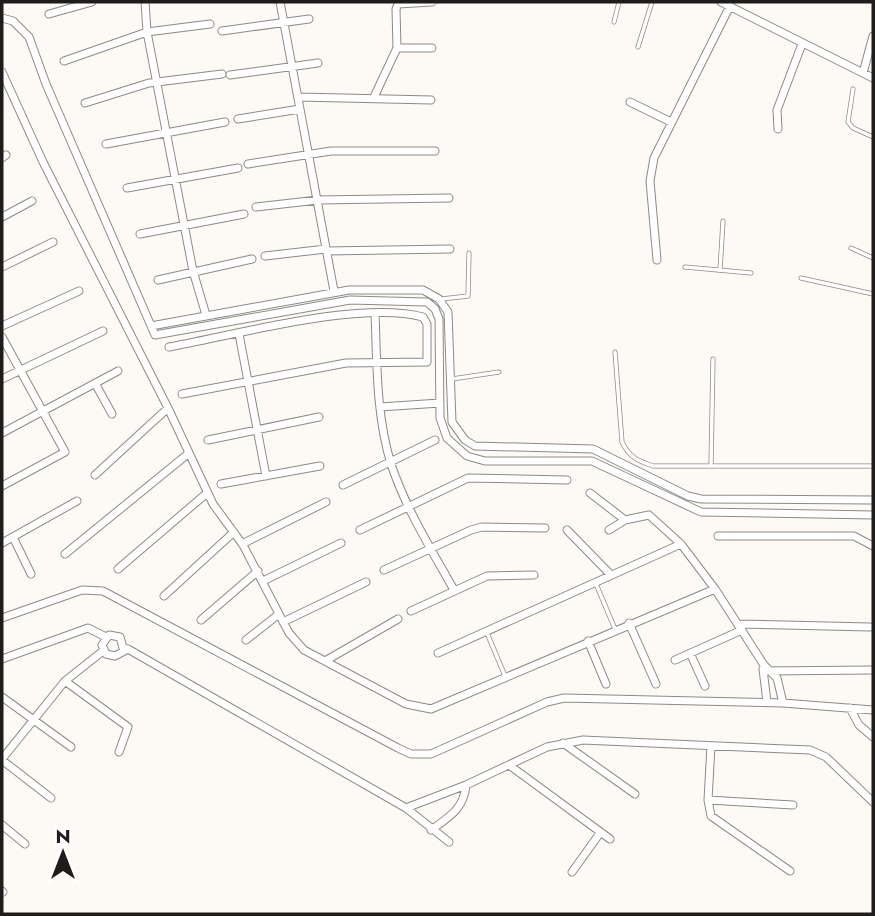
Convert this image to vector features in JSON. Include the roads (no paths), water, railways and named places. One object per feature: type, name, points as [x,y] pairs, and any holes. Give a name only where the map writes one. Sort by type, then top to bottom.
[{"type":"street","points":[[49,14],[92,2]]},
{"type":"street","points":[[145,2],[147,32],[193,271],[206,315]]},
{"type":"street","points":[[280,2],[334,291]]},
{"type":"street","points":[[374,97],[397,48],[398,4],[432,2]]},
{"type":"street","points":[[721,2],[873,78]]},
{"type":"street","points":[[657,260],[650,181],[654,158],[730,6]]},
{"type":"street","points":[[2,18],[13,21],[29,37],[51,96],[155,335],[350,300],[427,302],[435,309],[439,319],[440,404],[447,438],[458,450],[475,459],[592,461],[701,512],[873,515]]},
{"type":"street","points":[[222,31],[309,19]]},
{"type":"street","points":[[64,61],[147,32],[210,24]]},
{"type":"street","points":[[863,73],[873,36]]},
{"type":"street","points":[[778,129],[779,103],[802,44]]},
{"type":"street","points":[[397,48],[432,48]]},
{"type":"street","points":[[85,103],[149,83],[318,63]]},
{"type":"street","points":[[2,72],[43,162],[168,408],[207,493],[242,544],[298,646],[406,704],[422,709],[440,706],[588,640],[715,589]]},
{"type":"street","points":[[299,96],[431,100]]},
{"type":"street","points":[[630,102],[671,122]]},
{"type":"street","points":[[238,120],[300,109]]},
{"type":"street","points":[[106,144],[225,122]]},
{"type":"street","points":[[248,164],[331,151],[435,151]]},
{"type":"street","points":[[127,188],[238,168]]},
{"type":"street","points":[[256,207],[318,200],[449,198]]},
{"type":"street","points":[[2,217],[32,201]]},
{"type":"street","points":[[140,234],[185,223],[244,214]]},
{"type":"street","points":[[2,267],[53,242]]},
{"type":"street","points":[[265,257],[326,250],[450,249]]},
{"type":"street","points":[[158,280],[252,259]]},
{"type":"street","points":[[2,326],[79,290]]},
{"type":"street","points":[[152,326],[334,291],[423,290],[439,299],[450,321],[452,422],[457,432],[475,446],[593,449],[688,496],[701,499],[873,500]]},
{"type":"street","points":[[375,313],[380,407],[391,462],[408,508],[454,590]]},
{"type":"street","points":[[169,347],[330,317],[375,313],[414,315],[422,317],[428,324],[427,362],[346,363],[182,394]]},
{"type":"street","points":[[2,379],[103,331]]},
{"type":"street","points":[[239,334],[266,476]]},
{"type":"street","points":[[2,337],[65,452],[2,486]]},
{"type":"street","points":[[2,433],[118,371]]},
{"type":"street","points":[[95,383],[112,414]]},
{"type":"street","points":[[380,407],[440,404]]},
{"type":"street","points":[[95,475],[168,408]]},
{"type":"street","points":[[208,440],[319,418]]},
{"type":"street","points":[[343,485],[435,440]]},
{"type":"street","points":[[65,554],[189,453]]},
{"type":"street","points":[[221,485],[320,466]]},
{"type":"street","points":[[360,530],[468,478],[567,480]]},
{"type":"street","points":[[118,569],[207,493]]},
{"type":"street","points":[[590,493],[625,520]]},
{"type":"street","points":[[2,543],[78,501]]},
{"type":"street","points":[[242,544],[326,502]]},
{"type":"street","points":[[609,530],[625,520],[649,515],[681,544],[715,589],[763,668],[767,702]]},
{"type":"street","points":[[384,570],[482,527],[545,528]]},
{"type":"street","points":[[567,530],[611,575]]},
{"type":"street","points":[[164,596],[233,532]]},
{"type":"street","points":[[718,536],[854,536],[873,547]]},
{"type":"street","points":[[13,537],[31,574]]},
{"type":"street","points":[[263,582],[341,543]]},
{"type":"street","points":[[438,653],[681,544]]},
{"type":"street","points":[[201,620],[258,571]]},
{"type":"street","points":[[411,611],[454,590],[497,574],[534,575]]},
{"type":"street","points":[[283,622],[366,582]]},
{"type":"street","points":[[2,618],[82,590],[103,591],[398,748],[421,755],[431,754],[556,699],[767,702],[873,710]]},
{"type":"street","points":[[246,640],[279,614]]},
{"type":"street","points":[[325,661],[398,619]]},
{"type":"street","points":[[629,623],[656,684]]},
{"type":"street","points":[[675,660],[740,627],[870,627]]},
{"type":"street","points":[[2,659],[84,629],[92,629],[106,636],[117,635],[122,640],[123,648],[407,808],[449,842]]},
{"type":"street","points":[[103,651],[102,642],[106,636]]},
{"type":"street","points":[[588,640],[606,684]]},
{"type":"street","points":[[103,651],[115,656],[128,649]]},
{"type":"street","points":[[51,798],[2,759],[65,681],[103,651]]},
{"type":"street","points":[[690,653],[705,686]]},
{"type":"street","points":[[763,668],[873,670]]},
{"type":"street","points":[[772,670],[783,703]]},
{"type":"street","points":[[65,681],[128,727],[119,752]]},
{"type":"street","points":[[2,697],[71,747]]},
{"type":"street","points":[[850,708],[859,725],[873,737]]},
{"type":"street","points":[[407,808],[563,742],[583,740],[819,751],[873,802]]},
{"type":"street","points":[[563,742],[635,794]]},
{"type":"street","points":[[711,746],[708,800],[711,816],[790,871]]},
{"type":"street","points":[[509,765],[610,839]]},
{"type":"street","points":[[431,830],[458,809],[463,802],[466,785]]},
{"type":"street","points":[[708,800],[793,805]]},
{"type":"street","points":[[2,825],[25,844]]},
{"type":"street","points":[[572,873],[600,833]]},
{"type":"lane","points":[[614,23],[619,2]]},
{"type":"lane","points":[[638,47],[652,2]]},
{"type":"lane","points":[[853,89],[848,122],[853,128],[873,137]]},
{"type":"lane","points":[[720,270],[723,221]]},
{"type":"lane","points":[[851,248],[873,258]]},
{"type":"lane","points":[[439,299],[468,296],[469,253]]},
{"type":"lane","points":[[685,267],[751,273]]},
{"type":"lane","points":[[801,278],[873,294]]},
{"type":"lane","points":[[615,352],[622,442],[628,454],[653,466],[873,466]]},
{"type":"lane","points":[[711,466],[713,359]]},
{"type":"lane","points":[[451,379],[499,372]]},
{"type":"lane","points":[[595,582],[615,629]]},
{"type":"lane","points":[[486,631],[505,676]]}]
